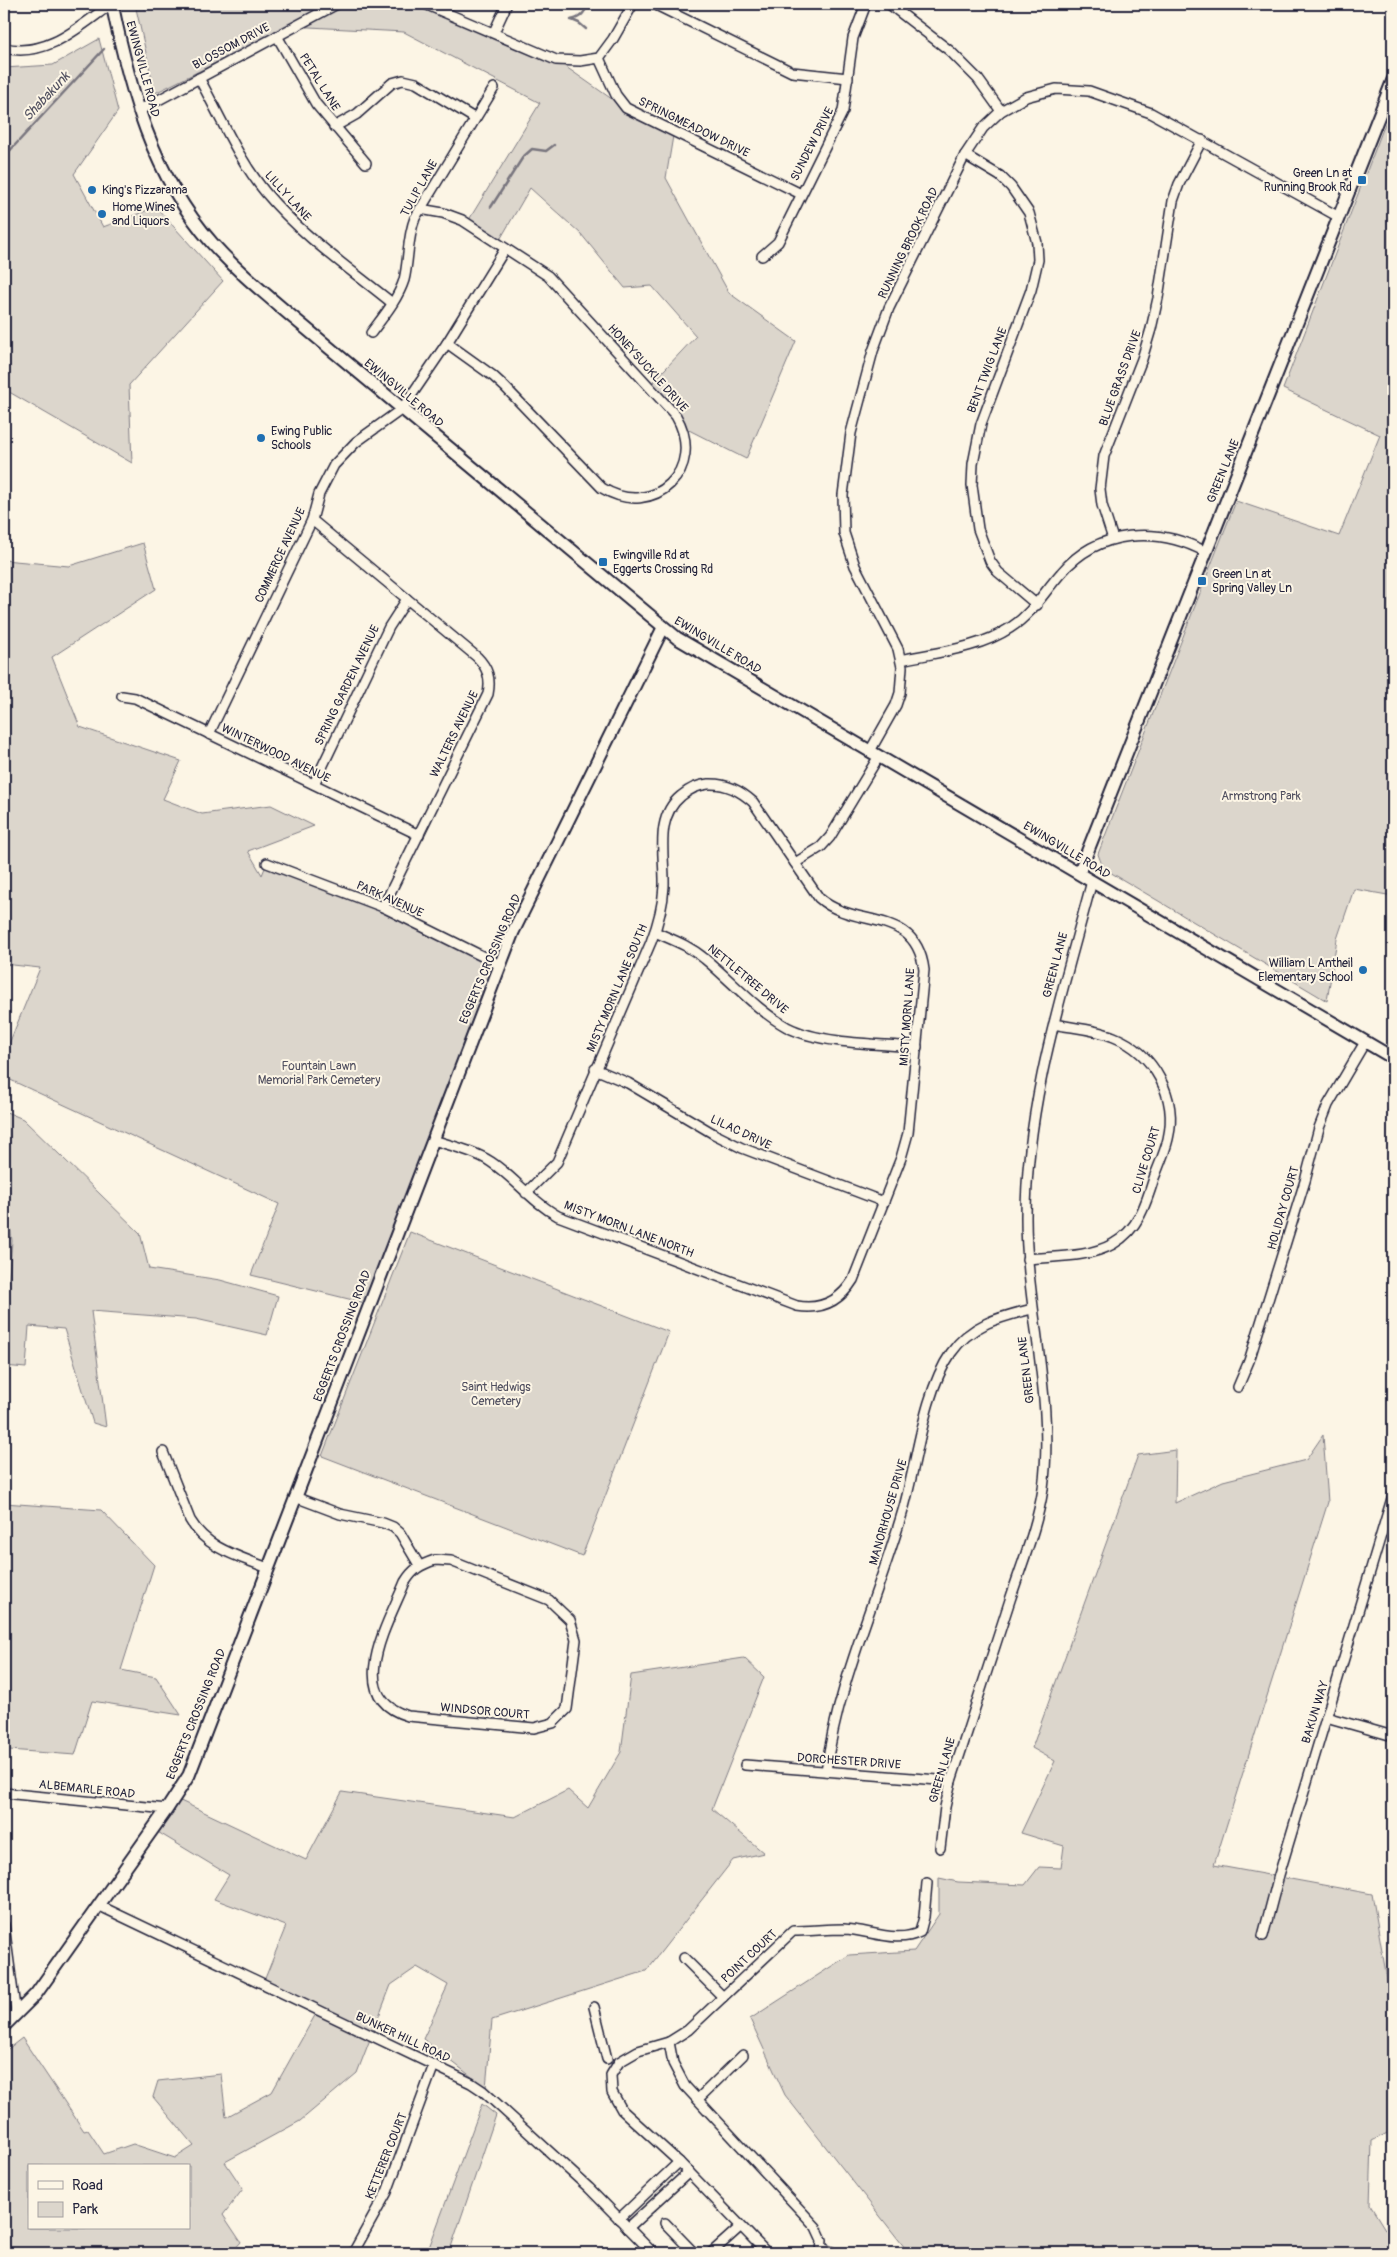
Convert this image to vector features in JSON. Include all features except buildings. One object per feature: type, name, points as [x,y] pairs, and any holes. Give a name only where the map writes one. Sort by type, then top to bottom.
[{"type":"street","points":[[4,48],[23,50],[50,45],[62,39],[111,4]]},
{"type":"street","name":"EWINGVILLE ROAD","points":[[111,4],[138,111],[161,166],[177,195],[211,241],[246,277],[663,628],[1393,1058]]},
{"type":"street","name":"BLOSSOM DRIVE","points":[[138,111],[337,4]]},
{"type":"street","points":[[426,4],[556,60],[580,62],[599,58],[613,39],[633,4]]},
{"type":"street","points":[[494,32],[507,4]]},
{"type":"street","points":[[654,4],[792,72],[848,78]]},
{"type":"street","name":"SUNDEW DRIVE","points":[[762,256],[778,242],[844,112],[853,38],[866,4]]},
{"type":"street","points":[[889,4],[950,51],[978,79],[1001,111]]},
{"type":"street","name":"PETAL LANE","points":[[277,36],[316,104],[334,127],[357,114],[392,83],[403,80],[416,83],[474,118]]},
{"type":"street","name":"SPRINGMEADOW DRIVE","points":[[599,58],[616,96],[626,108],[801,194]]},
{"type":"street","name":"LILLY LANE","points":[[199,78],[240,154],[266,192],[306,234],[392,303]]},
{"type":"street","name":"GREEN LANE","points":[[1079,873],[1393,80]]},
{"type":"street","name":"TULIP LANE","points":[[371,333],[392,303],[404,280],[411,228],[420,209],[494,88]]},
{"type":"street","name":"RUNNING BROOK ROAD","points":[[795,863],[821,847],[830,837],[875,753],[900,693],[902,680],[901,660],[898,649],[849,550],[842,513],[846,464],[860,392],[884,321],[965,155],[983,128],[1001,111],[1020,100],[1041,92],[1072,89],[1089,91],[1151,113],[1339,217]]},
{"type":"street","points":[[334,127],[366,163]]},
{"type":"street","name":"BLUE GRASS DRIVE","points":[[1113,539],[1102,505],[1100,489],[1104,456],[1142,359],[1151,329],[1158,298],[1173,200],[1179,184],[1202,140]]},
{"type":"street","name":"BENT TWIG LANE","points":[[965,155],[1000,176],[1012,187],[1029,214],[1038,243],[1038,260],[1033,283],[981,424],[973,464],[972,485],[978,529],[990,561],[998,572],[1037,605]]},
{"type":"street","name":"HONEYSUCKLE DRIVE","points":[[420,209],[443,213],[462,220],[548,276],[676,416],[683,429],[686,445],[682,467],[677,476],[661,491],[651,496],[630,498],[611,493],[602,488],[493,376],[447,343]]},
{"type":"street","points":[[402,409],[447,343],[505,249]]},
{"type":"street","name":"COMMERCE AVENUE","points":[[209,734],[312,520],[319,494],[334,466],[356,442],[402,409]]},
{"type":"street","name":"WALTERS AVENUE","points":[[312,520],[482,662],[486,669],[489,686],[488,694],[383,907]]},
{"type":"street","points":[[901,660],[980,643],[1010,628],[1037,605],[1061,572],[1072,561],[1099,544],[1113,539],[1131,535],[1164,536],[1179,540],[1206,552]]},
{"type":"street","name":"SPRING GARDEN AVENUE","points":[[314,784],[389,627],[407,599]]},
{"type":"street","name":"EGGERTS CROSSING ROAD","points":[[4,2026],[36,1994],[100,1906],[183,1785],[195,1760],[500,965],[530,896],[663,628]]},
{"type":"street","name":"WINTERWOOD AVENUE","points":[[122,696],[135,698],[419,834]]},
{"type":"street","name":"MISTY MORN LANE SOUTH","points":[[526,1193],[557,1162],[655,932],[664,887],[663,830],[670,808],[677,799],[694,788],[705,784],[726,785]]},
{"type":"street","name":"MISTY MORN LANE","points":[[726,785],[736,789],[752,802],[819,898],[826,904],[836,910],[896,926],[914,940],[920,950],[924,970],[909,1127],[901,1158],[853,1280],[840,1297],[831,1303]]},
{"type":"street","name":"PARK AVENUE","points":[[267,863],[383,907],[500,965]]},
{"type":"street","name":"GREEN LANE","points":[[940,1848],[945,1807],[951,1781],[1030,1546],[1042,1491],[1045,1466],[1046,1413],[1027,1259],[1026,1216],[1030,1146],[1036,1104],[1054,1024],[1092,881]]},
{"type":"street","name":"NETTLETREE DRIVE","points":[[655,932],[690,948],[704,958],[772,1017],[787,1027],[819,1038],[917,1047]]},
{"type":"street","name":"CLIVE COURT","points":[[1027,1259],[1090,1252],[1102,1249],[1124,1236],[1133,1227],[1144,1207],[1168,1139],[1170,1123],[1167,1096],[1162,1083],[1151,1064],[1136,1049],[1107,1034],[1054,1024]]},
{"type":"street","name":"HOLIDAY COURT","points":[[1238,1387],[1249,1361],[1261,1323],[1305,1181],[1319,1128],[1328,1105],[1365,1042]]},
{"type":"street","name":"LILAC DRIVE","points":[[596,1069],[628,1083],[735,1145],[884,1202]]},
{"type":"street","name":"MISTY MORN LANE NORTH","points":[[433,1140],[484,1157],[546,1210],[558,1216],[797,1306],[820,1306],[831,1303]]},
{"type":"street","name":"MANORHOUSE DRIVE","points":[[826,1771],[836,1714],[894,1542],[928,1410],[946,1362],[960,1341],[986,1322],[1032,1309]]},
{"type":"street","points":[[163,1452],[190,1520],[196,1530],[215,1546],[268,1568]]},
{"type":"street","name":"BAKUN WAY","points":[[1263,1936],[1326,1717],[1389,1521],[1393,1495]]},
{"type":"street","points":[[295,1497],[340,1514],[383,1523],[393,1527],[400,1533],[419,1565]]},
{"type":"street","name":"WINDSOR COURT","points":[[435,1560],[451,1561],[549,1600],[564,1613],[570,1620],[576,1640],[567,1709],[559,1720],[534,1728],[408,1716],[397,1713],[383,1702],[373,1679],[376,1655],[405,1582],[419,1565],[435,1560]]},
{"type":"street","points":[[1326,1717],[1393,1736]]},
{"type":"street","name":"DORCHESTER DRIVE","points":[[745,1765],[951,1781]]},
{"type":"street","name":"ALBEMARLE ROAD","points":[[4,1793],[167,1809]]},
{"type":"street","name":"POINT COURT","points":[[767,2253],[679,2162],[622,2110],[616,2101],[610,2083],[614,2068],[625,2057],[669,2042],[688,2030],[793,1932],[845,1929],[872,1935],[909,1938],[920,1932],[924,1918],[927,1883]]},
{"type":"street","name":"BUNKER HILL ROAD","points":[[100,1906],[471,2083],[483,2091],[589,2188],[654,2253]]},
{"type":"street","points":[[4,1925],[16,2016]]},
{"type":"street","name":"POINT COURT","points":[[684,1958],[723,1997]]},
{"type":"street","points":[[594,2007],[607,2059]]},
{"type":"street","points":[[669,2042],[673,2063],[678,2076],[816,2227],[822,2240],[822,2250],[834,2253]]},
{"type":"street","points":[[698,2099],[743,2056]]},
{"type":"street","name":"KETTERER COURT","points":[[353,2253],[387,2192],[434,2065]]},
{"type":"street","points":[[619,2218],[679,2162]]},
{"type":"street","points":[[628,2228],[689,2172]]},
{"type":"street","points":[[665,2223],[694,2253]]},
{"type":"street","points":[[711,2253],[740,2227]]},
{"type":"green space","points":[[135,4],[424,4],[556,60],[619,104],[673,136],[666,178],[729,293],[796,341],[746,459],[683,427],[651,384],[696,336],[652,286],[625,288],[581,234],[530,188],[498,243],[467,223],[540,103],[404,32],[290,26],[155,93]]},
{"type":"green space","points":[[99,39],[118,111],[74,174],[103,227],[156,207],[223,281],[129,385],[132,463],[4,389],[4,68],[53,65]]},
{"type":"green space","name":"Armstrong Park","points":[[1393,103],[1393,896],[1354,889],[1337,939],[1327,1001],[1103,868],[1098,854],[1236,501],[1339,536],[1380,435],[1283,389]]},
{"type":"green space","name":"Fountain Lawn Memorial Park Cemetery","points":[[143,543],[156,589],[52,657],[80,727],[181,761],[163,799],[202,814],[271,805],[314,826],[248,851],[262,875],[267,863],[383,907],[500,965],[369,1304],[251,1275],[279,1204],[4,1077],[4,1056],[40,968],[4,964],[4,560],[69,566]]},
{"type":"green space","points":[[4,1111],[23,1119],[140,1233],[149,1269],[220,1280],[278,1296],[267,1335],[196,1319],[91,1311],[106,1427],[93,1423],[64,1329],[29,1326],[26,1368],[4,1366],[4,1299],[7,1298],[12,1241],[4,1176]]},
{"type":"green space","name":"Saint Hedwigs Cemetery","points":[[410,1232],[669,1332],[582,1556],[322,1456]]},
{"type":"green space","points":[[1323,1435],[1328,1502],[1214,1865],[1372,1894],[1389,1990],[1393,1999],[1393,2130],[1372,2141],[1370,2205],[1393,2242],[1393,2253],[909,2253],[785,2095],[750,2019],[849,1955],[914,1951],[939,1914],[939,1878],[958,1882],[1025,1885],[1039,1867],[1061,1868],[1064,1846],[1021,1833],[1055,1761],[1032,1748],[1138,1455],[1176,1450],[1175,1503],[1223,1481],[1306,1460]]},
{"type":"green space","points":[[4,1503],[101,1510],[154,1565],[121,1670],[156,1677],[181,1715],[92,1701],[75,1755],[9,1750],[4,1728]]},
{"type":"green space","points":[[744,1658],[764,1677],[712,1809],[764,1853],[733,1860],[646,1971],[492,2020],[486,2088],[423,2039],[448,1985],[417,1967],[391,1985],[357,2073],[300,2121],[225,2162],[243,2189],[223,2215],[241,2242],[231,2253],[4,2253],[4,2052],[22,2038],[84,2131],[88,2130],[104,2154],[133,2144],[175,2158],[194,2146],[153,2097],[158,2081],[221,2074],[226,2117],[272,2092],[318,2010],[262,1986],[286,1926],[214,1899],[229,1875],[151,1828],[172,1797],[306,1860],[342,1792],[515,1817],[568,1790],[588,1808],[621,1752],[631,1675]]},
{"type":"green space","points":[[482,2104],[496,2115],[449,2253],[427,2253]]},
{"type":"waterway","name":"Shabakunk","points":[[145,8],[149,4]]},
{"type":"waterway","points":[[571,20],[582,15],[589,4]]},
{"type":"waterway","points":[[572,20],[586,29]]},
{"type":"waterway","name":"Shabakunk","points":[[4,157],[104,49]]},
{"type":"waterway","points":[[491,207],[523,157],[532,149],[546,151],[554,145]]},
{"type":"place","name":"Green Ln at Running Brook Rd","points":[[1362,180]]},
{"type":"place","name":"King's Pizzarama","points":[[92,190]]},
{"type":"place","name":"Home Wines and Liquors","points":[[102,214]]},
{"type":"place","name":"Ewing Public Schools","points":[[261,438]]},
{"type":"place","name":"Ewingville Rd at Eggerts Crossing Rd","points":[[603,562]]},
{"type":"place","name":"Green Ln at Spring Valley Ln","points":[[1202,581]]},
{"type":"place","name":"William L Antheil Elementary School","points":[[1363,970]]}]
